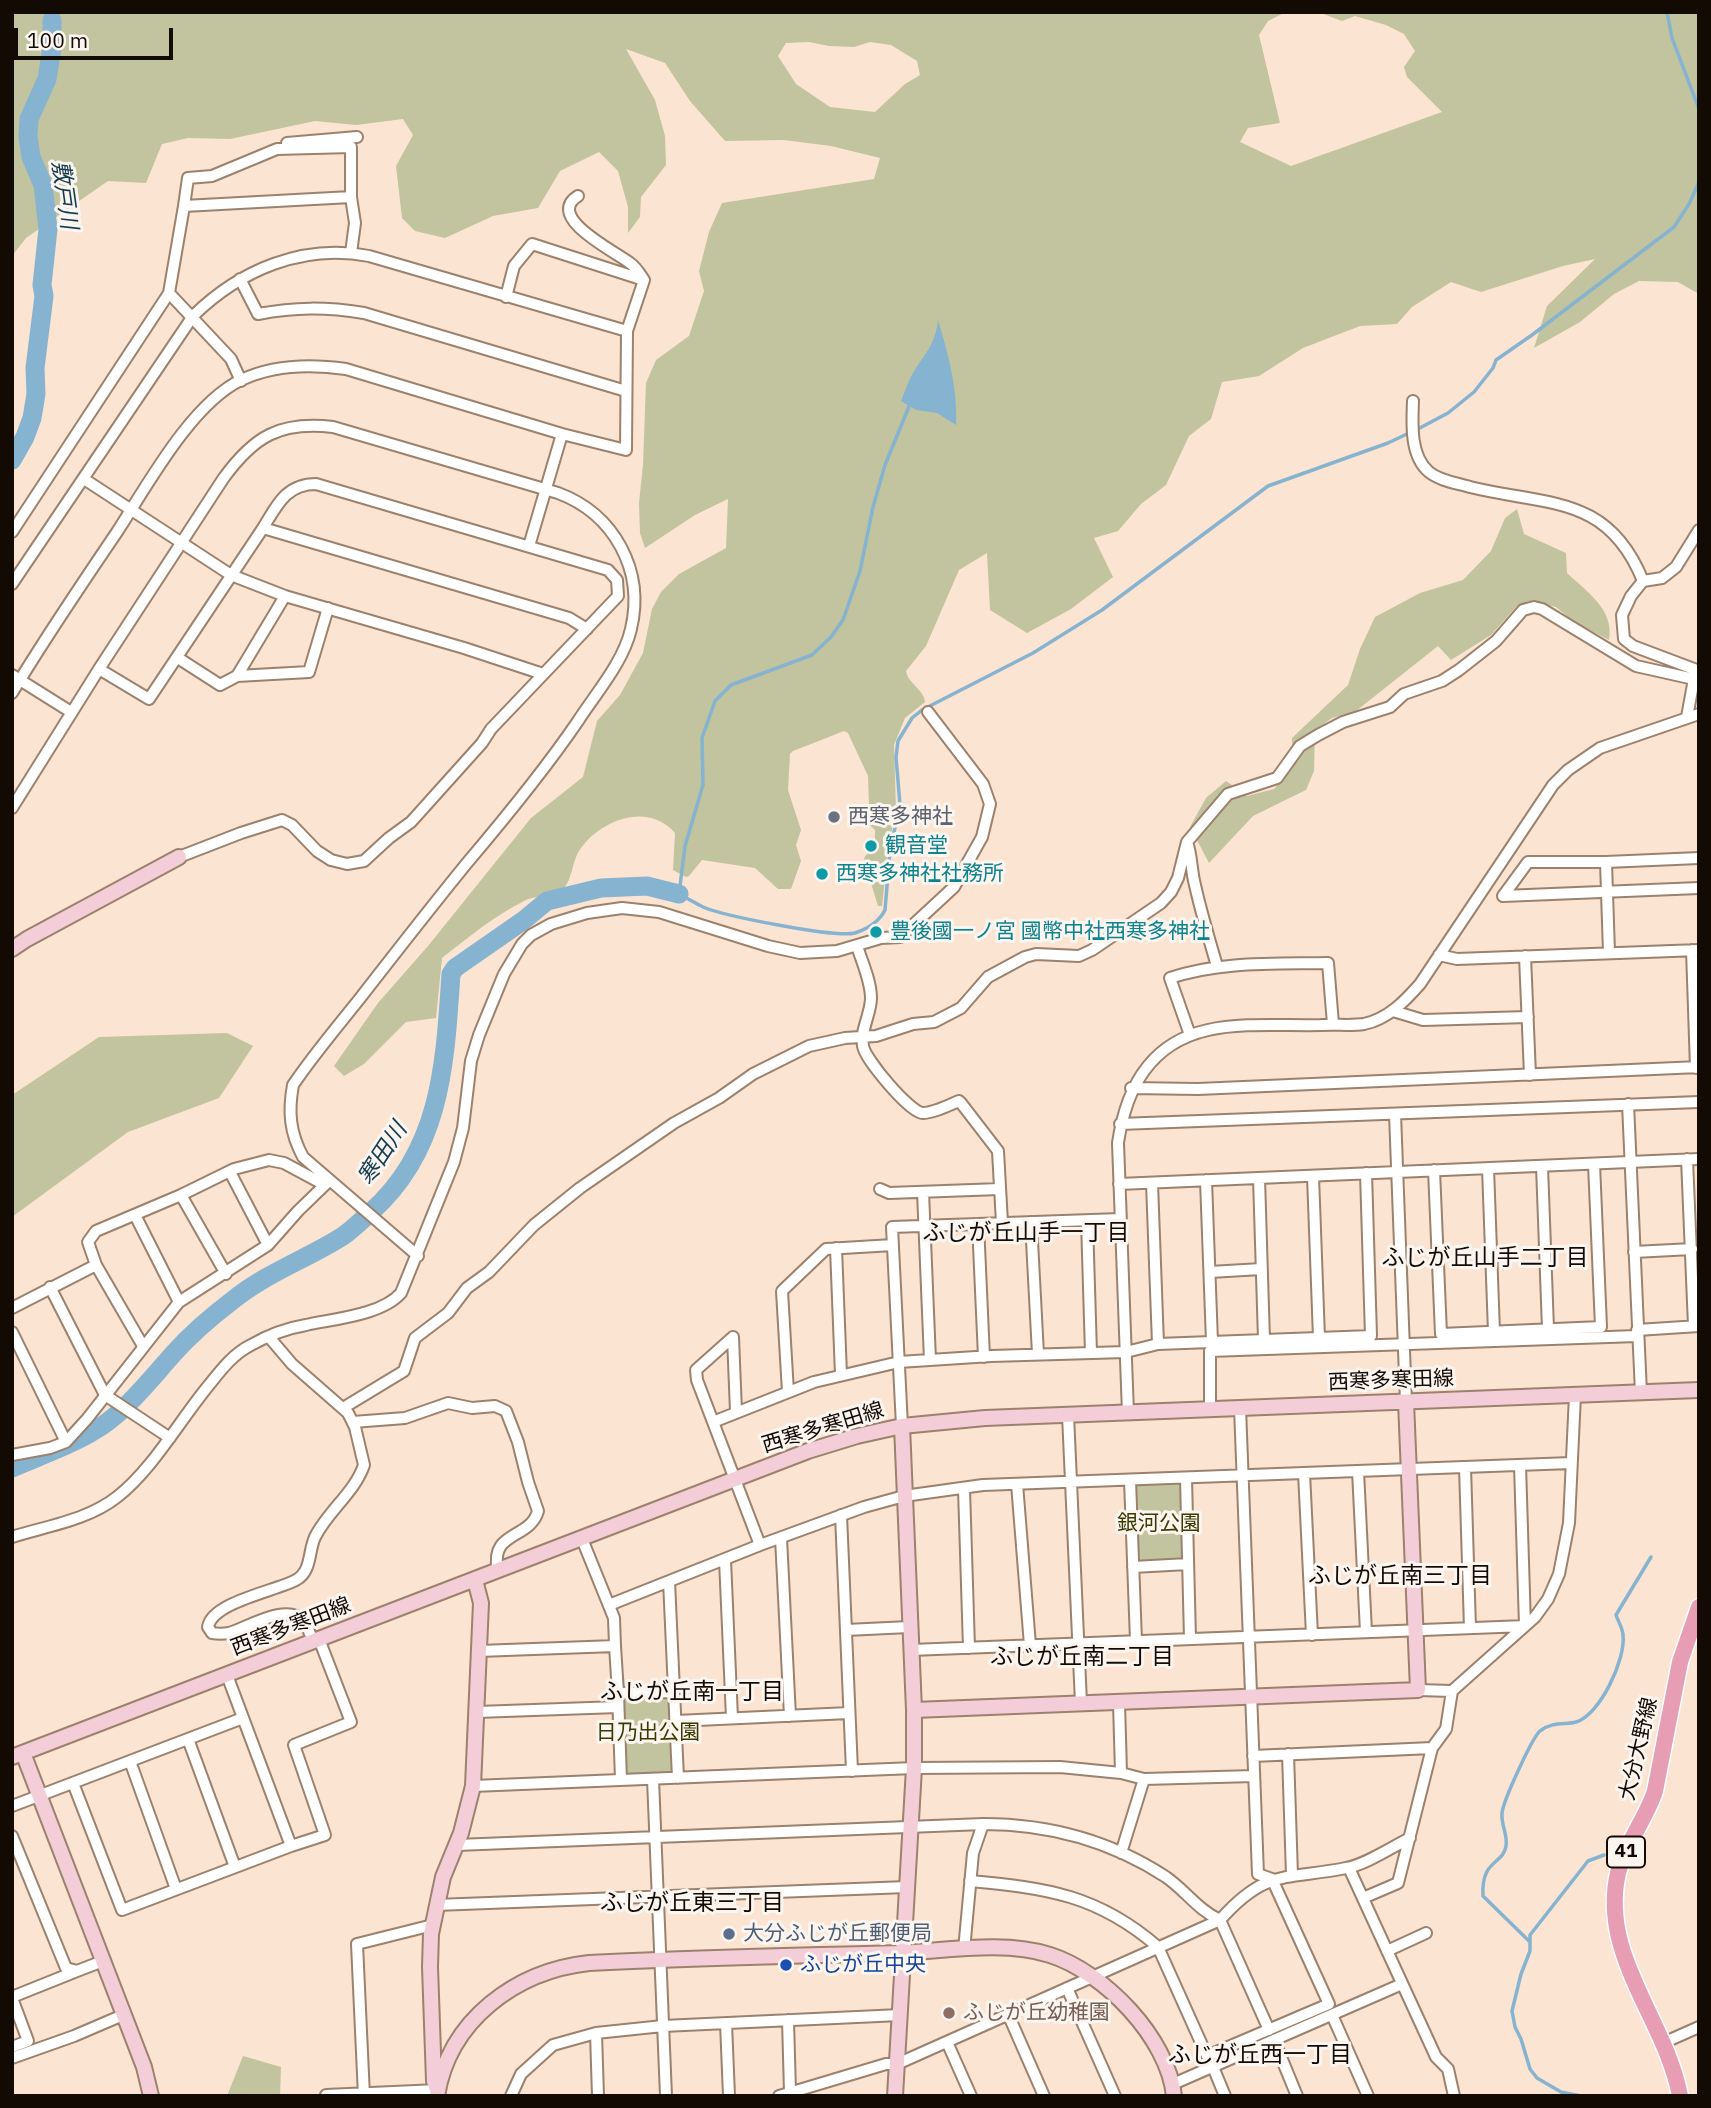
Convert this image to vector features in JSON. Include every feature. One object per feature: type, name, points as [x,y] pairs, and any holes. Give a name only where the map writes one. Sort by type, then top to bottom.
[{"type":"main road","name":"大分大野線","points":[[1680,2096],[1676,2074],[1623,1955],[1616,1891],[1623,1859],[1655,1791],[1680,1662],[1699,1607]]},
{"type":"street","points":[[12,532],[169,293],[188,178],[212,176],[289,142],[357,137]]},
{"type":"street","points":[[277,149],[351,147],[351,197],[355,222],[351,253]]},
{"type":"street","points":[[578,195],[570,204],[570,216],[576,226],[634,265],[644,280]]},
{"type":"street","points":[[184,206],[351,197]]},
{"type":"street","points":[[506,297],[514,265],[532,244],[644,280]]},
{"type":"street","points":[[12,584],[193,316],[211,298],[240,279],[291,258],[320,252],[351,253],[627,331]]},
{"type":"street","points":[[240,279],[258,314],[284,309],[327,307],[364,313],[626,391]]},
{"type":"street","points":[[12,693],[16,677],[164,460],[203,410],[241,380],[294,366],[321,365],[346,369],[562,434],[626,450],[627,331],[644,280]]},
{"type":"street","points":[[169,293],[231,359],[241,380]]},
{"type":"street","points":[[1413,401],[1414,443],[1422,463],[1430,473],[1444,480],[1482,490],[1564,505],[1595,519],[1611,529],[1624,544],[1643,582]]},
{"type":"street","points":[[12,808],[71,712],[240,457],[268,435],[302,424],[333,427],[569,497],[597,515],[622,547],[630,566],[634,591],[631,630],[619,658],[549,763],[515,808],[458,875],[293,1085],[290,1123],[295,1142],[303,1157],[327,1183],[418,1256]]},
{"type":"street","points":[[529,546],[562,434]]},
{"type":"street","points":[[85,479],[231,575],[285,596],[543,674]]},
{"type":"street","points":[[12,949],[179,858],[229,837],[282,820],[292,825],[317,851],[331,860],[348,864],[365,861],[388,838],[411,822],[482,743],[491,729],[618,596],[617,580],[608,570],[316,484],[303,484],[291,489],[282,498],[149,699],[99,669]]},
{"type":"street","points":[[263,528],[569,618],[587,629]]},
{"type":"street","points":[[1128,1413],[1118,1143],[1120,1124],[1131,1088],[1159,1054],[1189,1035],[1211,1029],[1364,1024],[1393,1011],[1407,999],[1560,778],[1600,748],[1693,716],[1694,669],[1633,646],[1624,639],[1622,615],[1631,596],[1643,582],[1662,578],[1676,567],[1699,530]]},
{"type":"street","points":[[237,676],[285,596]]},
{"type":"street","points":[[343,1408],[404,1371],[415,1338],[447,1313],[467,1288],[489,1272],[553,1209],[685,1116],[719,1098],[753,1074],[817,1044],[876,1036],[946,1017],[966,1003],[988,977],[1025,957],[1036,954],[1079,956],[1092,950],[1161,903],[1171,892],[1178,878],[1187,842],[1228,794],[1277,778],[1300,746],[1318,735],[1343,722],[1390,707],[1404,694],[1442,681],[1460,670],[1496,641],[1523,610],[1534,607],[1556,616],[1636,666],[1694,679]]},
{"type":"street","points":[[178,658],[220,685],[237,676],[309,672],[328,608]]},
{"type":"street","points":[[16,677],[71,712]]},
{"type":"street","points":[[12,1537],[83,1515],[110,1503],[130,1486],[224,1367],[249,1345],[303,1325],[347,1317],[392,1301],[406,1285],[446,1188],[457,1152],[467,1106],[471,1061],[479,1035],[508,966],[522,944],[536,932],[571,917],[600,910],[630,908],[678,917],[768,946],[800,953],[828,952],[881,938],[896,938],[916,923],[954,887],[982,837],[990,804],[983,784],[928,712]]},
{"type":"street","points":[[1187,842],[1192,856],[1191,869],[1197,896],[1217,966]]},
{"type":"street","points":[[1699,858],[1528,862],[1503,897],[1699,888]]},
{"type":"street","points":[[1606,862],[1609,953]]},
{"type":"street","points":[[857,946],[871,995],[863,1037],[864,1048],[871,1061],[911,1108],[923,1113],[959,1101],[961,1103],[998,1151],[1002,1223]]},
{"type":"street","points":[[1131,1088],[1198,1089],[1697,1067],[1695,950],[1457,959],[1439,955]]},
{"type":"street","points":[[1525,956],[1530,1075]]},
{"type":"street","points":[[1189,1035],[1170,978],[1217,966],[1328,963],[1333,1024]]},
{"type":"street","points":[[1393,1011],[1423,1020],[1528,1017]]},
{"type":"street","points":[[1120,1124],[1699,1102]]},
{"type":"street","points":[[1628,1104],[1641,1393]]},
{"type":"street","points":[[1395,1114],[1418,1690]]},
{"type":"street","points":[[1119,1184],[1693,1159],[1695,1218],[1692,1249],[1696,1326],[1637,1333],[1210,1351],[1210,1410]]},
{"type":"street","points":[[143,1346],[96,1265],[89,1242],[96,1231],[230,1172],[269,1160],[285,1163],[327,1183]]},
{"type":"street","points":[[1434,1170],[1441,1334],[1601,1327],[1594,1164]]},
{"type":"street","points":[[1542,1166],[1548,1329]]},
{"type":"street","points":[[1488,1168],[1494,1332]]},
{"type":"street","points":[[230,1172],[268,1245]]},
{"type":"street","points":[[713,1422],[788,1392],[841,1375],[899,1362],[1126,1352],[1158,1344],[1371,1335],[1366,1173]]},
{"type":"street","points":[[1313,1175],[1319,1338]]},
{"type":"street","points":[[1259,1178],[1264,1340]]},
{"type":"street","points":[[1206,1180],[1212,1342]]},
{"type":"street","points":[[12,1455],[66,1442],[178,1302],[268,1245],[327,1183]]},
{"type":"street","points":[[1152,1183],[1158,1344]]},
{"type":"street","points":[[880,1189],[889,1193],[1000,1189]]},
{"type":"street","points":[[923,1192],[930,1360]]},
{"type":"street","points":[[181,1195],[226,1274]]},
{"type":"street","points":[[135,1215],[178,1302]]},
{"type":"street","points":[[897,2092],[914,1768],[914,1710],[892,1227],[1120,1219]]},
{"type":"street","points":[[1087,1220],[1091,1353]]},
{"type":"street","points":[[1031,1222],[1038,1354]]},
{"type":"street","points":[[978,1224],[984,1357]]},
{"type":"street","points":[[788,1392],[782,1291],[826,1248],[893,1245]]},
{"type":"street","points":[[836,1248],[841,1375]]},
{"type":"street","points":[[1634,1252],[1692,1249]]},
{"type":"street","points":[[12,1308],[96,1265]]},
{"type":"street","points":[[1210,1272],[1261,1269]]},
{"type":"street","points":[[50,1287],[105,1395],[170,1438]]},
{"type":"street","points":[[12,1332],[66,1442]]},
{"type":"street","points":[[73,1783],[122,1910],[291,1846],[325,1836],[294,1745],[351,1722],[316,1640],[304,1622],[294,1615],[252,1622],[223,1634],[212,1633],[208,1624],[212,1616],[233,1604],[279,1588],[305,1573],[312,1543],[323,1522],[351,1488],[363,1468],[353,1422],[343,1408],[292,1364],[269,1337]]},
{"type":"street","points":[[736,1412],[733,1337],[696,1370],[697,1380],[760,1545]]},
{"type":"street","name":"西寒多寒田線","points":[[18,1755],[832,1443],[902,1426],[985,1418],[1699,1390]]},
{"type":"street","points":[[1363,1898],[1398,1883],[1432,1748],[1446,1729],[1452,1691],[1525,1626],[1548,1599],[1559,1574],[1569,1523],[1575,1395]]},
{"type":"street","points":[[353,1422],[405,1418],[448,1403],[472,1408],[495,1406],[506,1411],[512,1422],[527,1482],[538,1511],[532,1522],[501,1544],[496,1558],[498,1570]]},
{"type":"street","points":[[438,2093],[449,2056],[468,2025],[489,2004],[517,1985],[547,1971],[572,1965],[986,1947],[1033,1951],[1051,1955],[1093,1977],[1142,2024],[1164,2059],[1173,2090],[1329,2004],[1272,1879],[1258,1874],[1240,1408]]},
{"type":"street","points":[[1068,1415],[1081,1703]]},
{"type":"street","points":[[609,1605],[760,1545],[904,1496],[1017,1484],[1571,1463]]},
{"type":"street","points":[[1520,1465],[1525,1626]]},
{"type":"street","points":[[1465,1467],[1470,1628]]},
{"type":"street","points":[[1358,1471],[1366,1632]]},
{"type":"street","points":[[1304,1473],[1312,1635]]},
{"type":"street","points":[[1186,1478],[1190,1639]]},
{"type":"street","points":[[1130,1480],[1136,1641]]},
{"type":"street","points":[[1017,1484],[1030,1645]]},
{"type":"street","points":[[964,1489],[969,1648]]},
{"type":"street","points":[[841,1516],[852,1771]]},
{"type":"street","points":[[781,1538],[790,1716]]},
{"type":"street","points":[[582,1539],[614,1618],[621,1780]]},
{"type":"street","points":[[725,1560],[732,1718]]},
{"type":"street","points":[[1133,1567],[1188,1564]]},
{"type":"street","points":[[438,2093],[434,2081],[430,1998],[433,1925],[443,1877],[457,1844],[473,1786],[481,1604],[475,1580]]},
{"type":"street","points":[[669,1581],[677,1778]]},
{"type":"street","points":[[911,1650],[1525,1626]]},
{"type":"street","points":[[846,1630],[909,1627]]},
{"type":"street","points":[[479,1651],[615,1646]]},
{"type":"street","points":[[227,1675],[291,1846]]},
{"type":"street","points":[[914,1710],[1418,1690],[1452,1691]]},
{"type":"street","points":[[618,1693],[674,1692]]},
{"type":"street","points":[[1119,1703],[1121,1773]]},
{"type":"street","points":[[477,1712],[618,1707]]},
{"type":"street","points":[[676,1721],[849,1713]]},
{"type":"street","points":[[12,1806],[243,1718]]},
{"type":"street","points":[[188,1739],[235,1867]]},
{"type":"street","points":[[1253,1756],[1432,1748]]},
{"type":"street","points":[[1288,1754],[1292,1875]]},
{"type":"street","points":[[18,1755],[40,1796],[144,2067],[151,2096]]},
{"type":"street","points":[[130,1761],[176,1889]]},
{"type":"street","points":[[473,1786],[914,1768],[1060,1767],[1121,1773],[1144,1779],[1254,1776]]},
{"type":"street","points":[[653,1779],[666,2096]]},
{"type":"street","points":[[1121,1853],[1144,1779]]},
{"type":"street","points":[[457,1844],[983,1824],[1054,1830],[1121,1853],[1169,1880],[1203,1912],[1220,1920],[1297,2096]]},
{"type":"street","points":[[964,1950],[973,1853],[983,1824]]},
{"type":"street","points":[[12,1836],[66,1968],[77,1971]]},
{"type":"street","points":[[788,2020],[785,2094],[886,2064],[897,2064],[1220,1920],[1240,1897],[1272,1879],[1349,1868],[1410,1838]]},
{"type":"street","points":[[1349,1868],[1436,2057],[1448,2069],[1454,2096]]},
{"type":"street","points":[[970,1881],[1040,1888],[1083,1900],[1113,1915],[1158,1947],[1207,2056],[1332,2015],[1402,1984]]},
{"type":"street","points":[[436,1905],[907,1887]]},
{"type":"street","points":[[364,2095],[357,1944],[433,1925]]},
{"type":"street","points":[[1387,1951],[1426,1933]]},
{"type":"street","points":[[12,2047],[29,2041],[12,1998],[103,1961]]},
{"type":"street","points":[[1067,1988],[1115,2096]]},
{"type":"street","points":[[1008,2014],[1044,2096]]},
{"type":"street","points":[[12,2058],[123,2015]]},
{"type":"street","points":[[511,2096],[521,2074],[553,2045],[596,2033],[663,2026],[900,2015]]},
{"type":"street","points":[[1332,2015],[1368,2096]]},
{"type":"street","points":[[726,2023],[729,2096]]},
{"type":"street","points":[[1663,2043],[1699,2026]]},
{"type":"street","points":[[596,2033],[598,2096]]},
{"type":"street","points":[[947,2042],[971,2096]]},
{"type":"street","points":[[1213,2067],[1225,2096]]},
{"type":"street","points":[[326,2095],[438,2093]]},
{"type":"green space","points":[[12,12],[1286,12],[1268,21],[1259,35],[1280,123],[1248,128],[1240,142],[1291,166],[1442,112],[1407,77],[1404,67],[1415,51],[1404,34],[1386,25],[1355,16],[1342,21],[1318,12],[1699,12],[1699,294],[1678,282],[1639,281],[1614,294],[1580,322],[1534,348],[1547,306],[1595,259],[1563,266],[1481,292],[1451,282],[1412,307],[1397,324],[1360,326],[1303,348],[1259,376],[1222,382],[1211,419],[1189,436],[1166,485],[1141,504],[1118,531],[1094,538],[1113,577],[1071,609],[1027,633],[990,610],[987,553],[959,570],[926,646],[906,671],[925,702],[905,718],[894,745],[896,811],[889,843],[882,906],[878,906],[864,860],[875,848],[875,830],[871,826],[851,825],[853,815],[869,806],[868,776],[848,733],[844,731],[790,754],[788,790],[801,830],[796,845],[801,861],[791,889],[778,889],[755,868],[702,860],[686,877],[673,870],[675,833],[664,823],[638,816],[611,823],[588,840],[579,851],[568,882],[562,890],[530,898],[504,912],[442,958],[436,1018],[406,1022],[364,1064],[344,1076],[334,1066],[378,1003],[428,946],[531,818],[583,777],[597,721],[620,695],[643,653],[652,609],[661,592],[679,574],[726,548],[728,499],[695,515],[645,548],[640,533],[639,503],[646,383],[656,360],[689,336],[704,291],[699,271],[709,232],[722,203],[874,179],[880,158],[831,146],[784,140],[725,141],[690,101],[665,63],[626,49],[655,100],[665,136],[666,165],[641,197],[640,217],[628,233],[628,207],[618,171],[599,152],[560,171],[538,208],[493,216],[445,238],[415,231],[402,218],[396,166],[413,135],[403,119],[356,125],[315,121],[230,139],[188,138],[162,144],[146,183],[108,181],[26,238],[12,256]],"holes":[[[809,42],[854,47],[870,42],[891,45],[917,61],[920,75],[905,84],[875,112],[830,107],[796,84],[778,56],[786,43]]]},
{"type":"green space","points":[[1517,509],[1524,534],[1566,553],[1567,573],[1590,594],[1608,619],[1609,640],[1573,621],[1556,607],[1529,601],[1516,607],[1491,635],[1451,660],[1438,646],[1356,711],[1332,718],[1315,730],[1314,771],[1306,790],[1253,816],[1209,863],[1190,827],[1206,798],[1226,781],[1247,796],[1274,789],[1292,769],[1292,738],[1348,685],[1360,649],[1375,617],[1420,593],[1463,580],[1491,551],[1505,518]]},
{"type":"green space","points":[[227,1033],[253,1046],[219,1098],[128,1132],[12,1217],[12,1095],[99,1037]]},
{"type":"green space","name":"銀河公園","points":[[1179,1483],[1182,1486],[1184,1559],[1180,1562],[1141,1564],[1137,1561],[1134,1489],[1137,1484]]},
{"type":"green space","name":"日乃出公園","points":[[667,1694],[670,1698],[673,1768],[670,1772],[631,1774],[625,1771],[623,1699],[626,1696]]},
{"type":"green space","points":[[243,2056],[281,2067],[280,2096],[227,2096]]},
{"type":"water","points":[[938,320],[954,385],[956,425],[937,413],[916,410],[901,401],[931,344]]},
{"type":"waterway","points":[[1667,12],[1672,38],[1699,109]]},
{"type":"waterway","name":"敷戸川","points":[[12,460],[32,418],[36,394],[35,368],[44,296],[42,285],[48,229],[43,185],[31,157],[28,136],[29,119],[47,79],[52,48],[52,20]]},
{"type":"waterway","points":[[1416,430],[1448,413],[1474,392],[1496,360],[1674,227],[1699,182]]},
{"type":"waterway","points":[[910,404],[885,465],[860,571],[843,620],[831,637],[812,655],[731,685],[715,701],[702,738],[703,785],[685,846],[679,894],[703,907],[755,920],[844,934],[855,933],[872,925],[885,910],[890,850],[900,805],[896,757],[898,741],[912,718],[922,710],[1033,653],[1102,610],[1268,486],[1409,433]]},
{"type":"waterway","name":"寒田川","points":[[12,1468],[66,1445],[105,1424],[131,1401],[187,1339],[217,1312],[259,1282],[343,1236],[395,1187],[413,1161],[435,1102],[442,1071],[451,974],[455,968],[547,901],[601,888],[647,886],[679,894]]},
{"type":"waterway","points":[[1530,1942],[1483,1896],[1485,1875],[1501,1857],[1506,1846],[1503,1808],[1524,1757],[1540,1731],[1550,1726],[1576,1722],[1585,1717],[1594,1709],[1610,1685],[1623,1645],[1623,1633],[1616,1615],[1651,1557]]},
{"type":"waterway","points":[[1581,2096],[1561,2092],[1537,2078],[1530,2069],[1512,2011],[1530,1951],[1530,1935],[1588,1861],[1604,1855]]},
{"type":"place","name":"西寒多神社","points":[[834,817]]},
{"type":"place","name":"観音堂","points":[[871,846]]},
{"type":"place","name":"西寒多神社社務所","points":[[822,874]]},
{"type":"place","name":"豊後國一ノ宮 國幣中社西寒多神社","points":[[876,932]]},
{"type":"place","name":"大分ふじが丘郵便局","points":[[729,1934]]},
{"type":"place","name":"ふじが丘中央","points":[[786,1965]]},
{"type":"place","name":"ふじが丘幼稚園","points":[[949,2013]]},
{"type":"district","name":"ふじが丘山手一丁目","points":[[1026,1233]]},
{"type":"district","name":"ふじが丘山手二丁目","points":[[1485,1258]]},
{"type":"district","name":"ふじが丘南三丁目","points":[[1400,1576]]},
{"type":"district","name":"ふじが丘南二丁目","points":[[1082,1657]]},
{"type":"district","name":"ふじが丘南一丁目","points":[[692,1692]]},
{"type":"district","name":"ふじが丘東三丁目","points":[[692,1903]]},
{"type":"district","name":"ふじが丘西一丁目","points":[[1260,2055]]}]
